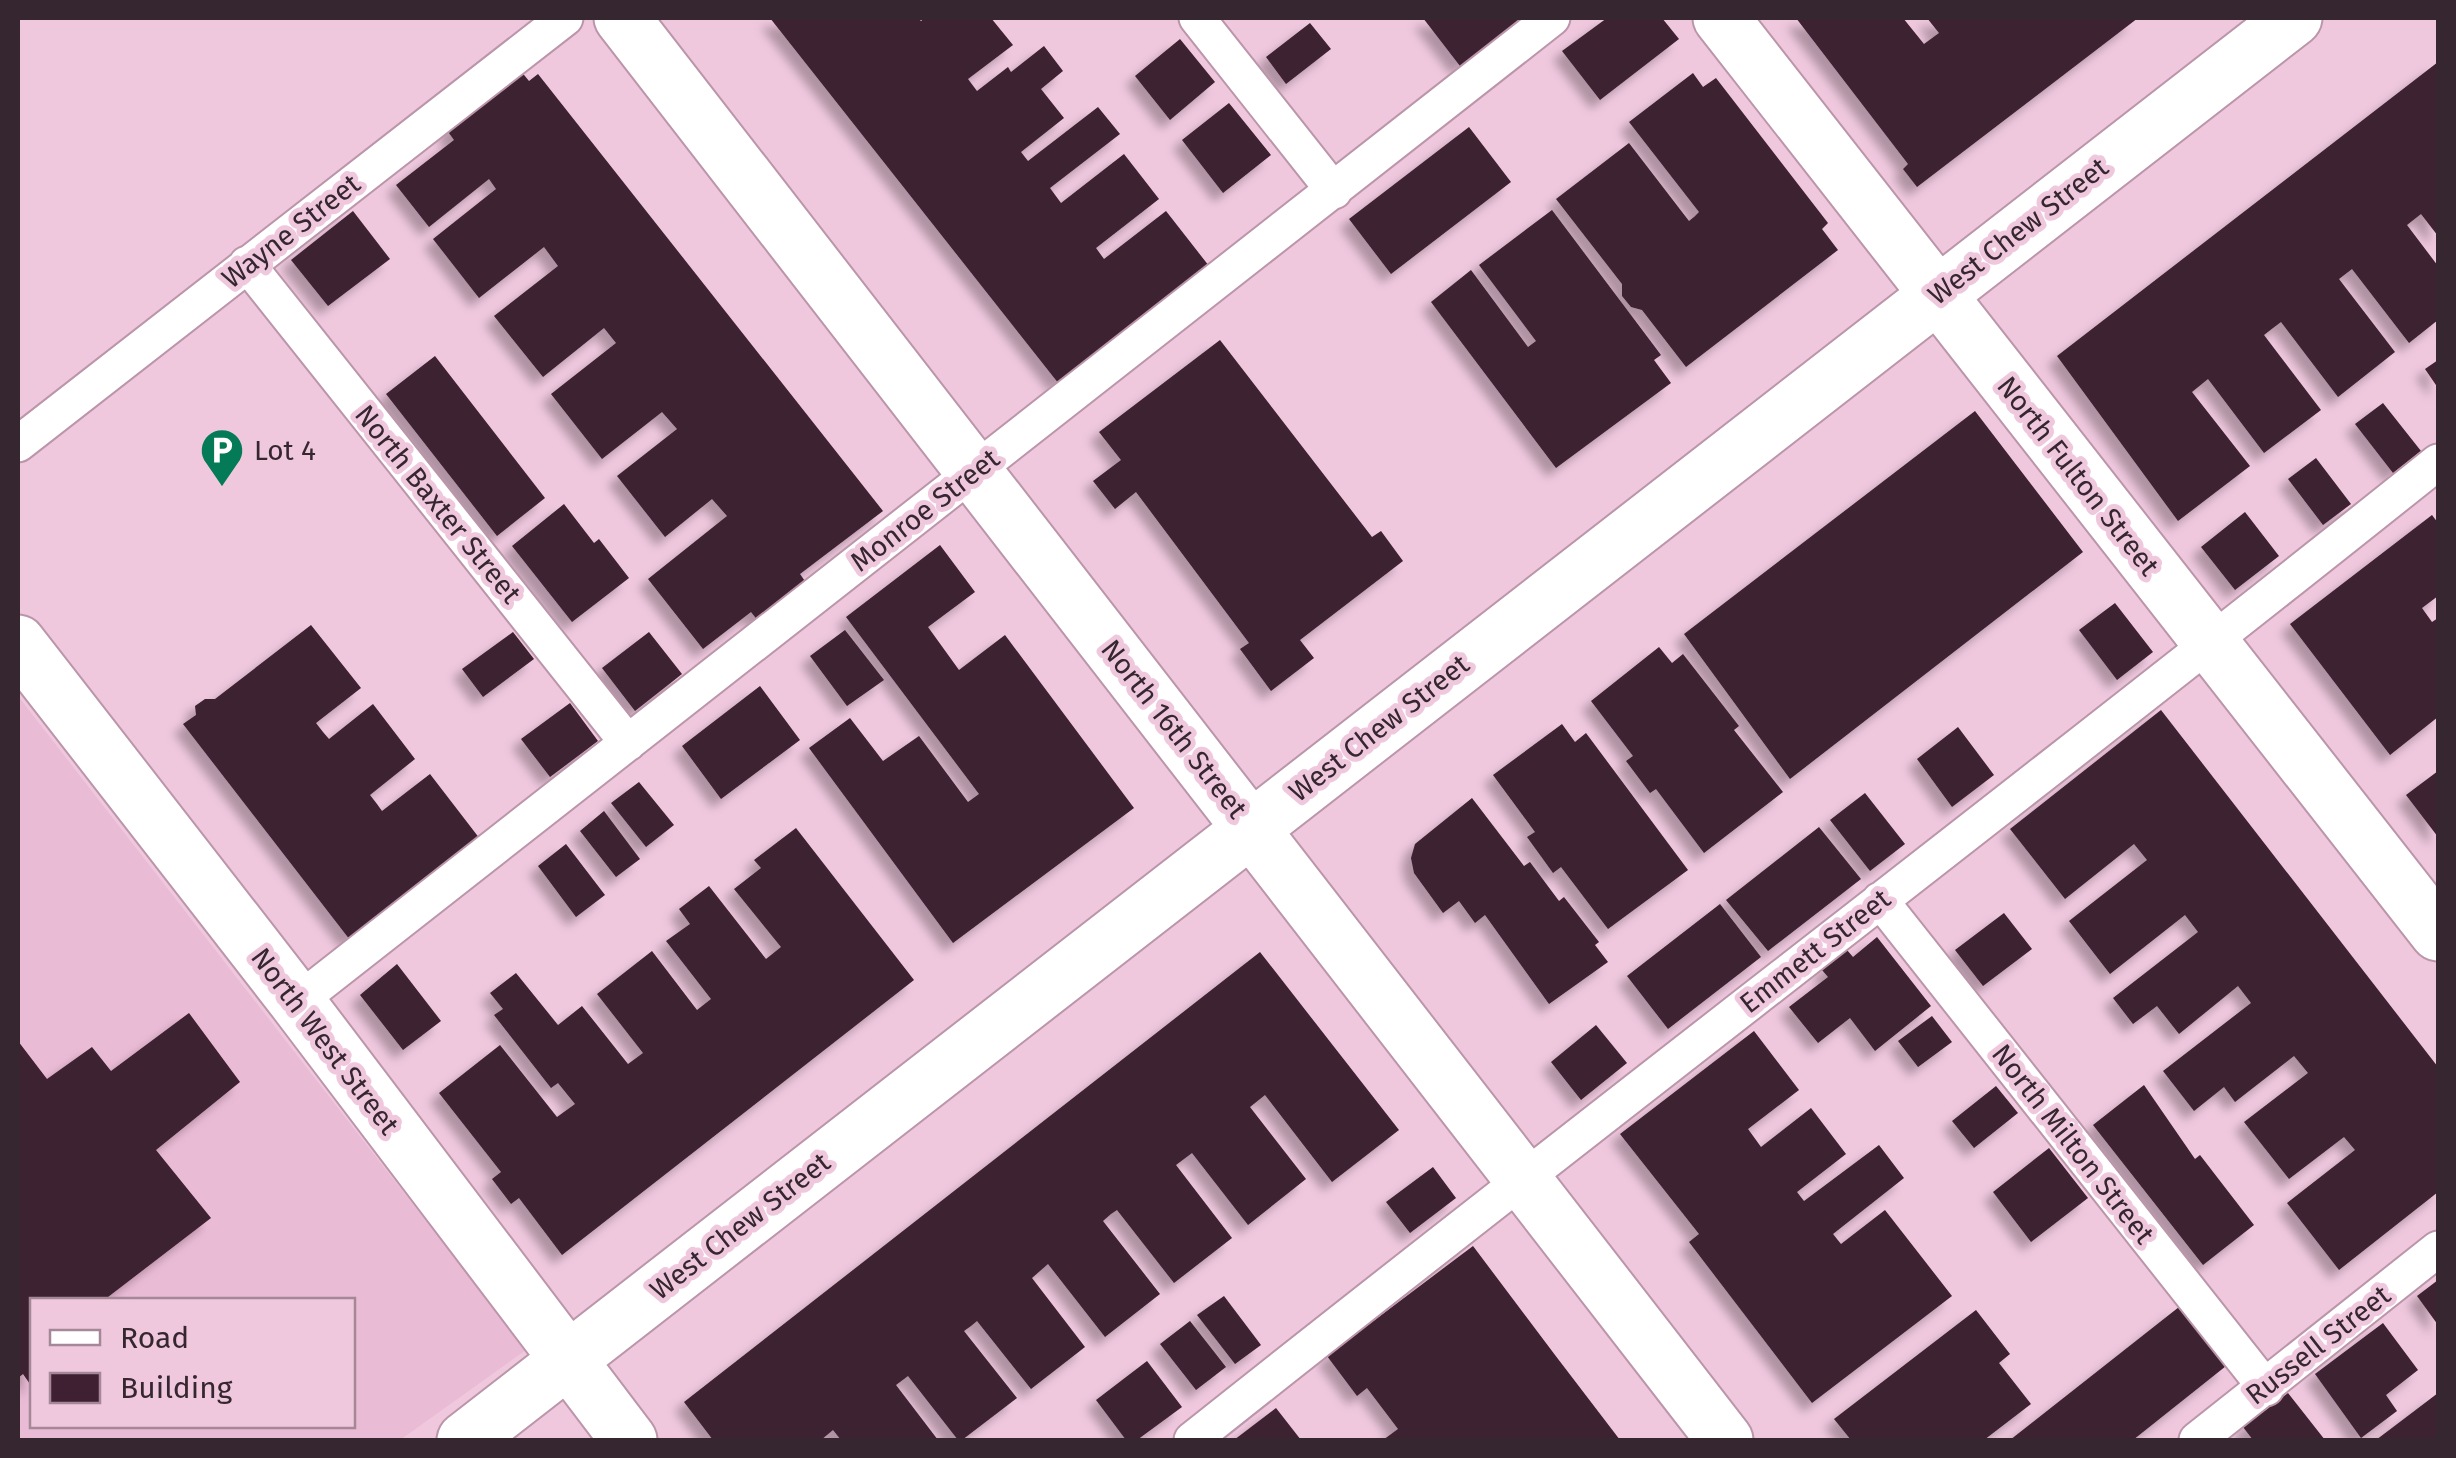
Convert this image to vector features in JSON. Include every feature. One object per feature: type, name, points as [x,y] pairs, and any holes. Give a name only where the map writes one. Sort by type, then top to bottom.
[{"type":"street","name":"North 16th Street","points":[[622,18],[1725,1440]]},
{"type":"street","name":"North Fulton Street","points":[[1720,18],[2438,933]]},
{"type":"street","name":"West Chew Street","points":[[464,1440],[2294,18]]},
{"type":"street","name":"North West Street","points":[[18,643],[629,1440]]},
{"type":"lane","name":"Wayne Street","points":[[18,444],[564,18]]},
{"type":"lane","points":[[1197,18],[1334,191]]},
{"type":"lane","name":"Monroe Street","points":[[296,1002],[1552,18]]},
{"type":"lane","name":"North Baxter Street","points":[[247,264],[628,743]]},
{"type":"lane","name":"Emmett Street","points":[[1192,1440],[1522,1178],[2211,644],[2438,462]]},
{"type":"lane","name":"North Milton Street","points":[[1880,900],[2266,1388]]},
{"type":"lane","name":"Russell Street","points":[[2197,1440],[2438,1250]]},
{"type":"shaded area","points":[[18,696],[526,1350],[400,1440],[18,1440]]},
{"type":"building","points":[[770,18],[991,18],[1013,45],[968,79],[977,91],[1008,67],[1011,72],[1044,46],[1063,71],[1041,89],[1064,118],[1021,152],[1028,161],[1098,107],[1120,134],[1050,188],[1061,203],[1124,154],[1159,199],[1096,248],[1104,259],[1166,211],[1209,266],[1059,384]]},
{"type":"building","points":[[1423,18],[1523,18],[1460,66]]},
{"type":"building","points":[[1607,18],[1662,18],[1679,39],[1600,100],[1562,51]]},
{"type":"building","points":[[1796,18],[1903,18],[1924,44],[1939,33],[1927,18],[2138,18],[1917,187],[1903,169],[1908,164]]},
{"type":"building","points":[[1310,23],[1331,49],[1286,84],[1266,57]]},
{"type":"building","points":[[1180,39],[1215,82],[1170,120],[1135,76]]},
{"type":"building","points":[[2438,62],[2438,236],[2421,214],[2407,225],[2438,266],[2438,320],[2409,343],[2352,269],[2339,279],[2395,352],[2338,397],[2281,322],[2273,328],[2264,335],[2321,410],[2264,453],[2208,379],[2192,392],[2250,466],[2178,521],[2057,356]]},
{"type":"building","points":[[520,70],[529,81],[538,74],[883,511],[800,574],[807,584],[759,622],[751,612],[703,649],[648,579],[727,516],[712,499],[665,537],[617,476],[677,429],[662,412],[602,459],[551,394],[616,343],[604,328],[543,377],[494,316],[558,266],[544,247],[479,298],[433,239],[496,189],[489,179],[429,227],[396,185],[454,140],[446,129]]},
{"type":"building","points":[[1693,73],[1703,87],[1716,78],[1828,223],[1822,229],[1838,250],[1686,367],[1642,310],[1631,307],[1622,296],[1622,284],[1556,199],[1629,143],[1689,221],[1694,217],[1699,212],[1629,122]]},
{"type":"building","points":[[1229,103],[1271,155],[1223,193],[1182,140]]},
{"type":"building","points":[[1469,127],[1511,182],[1391,274],[1349,219]]},
{"type":"building","points":[[1552,210],[1661,355],[1654,360],[1671,383],[1556,468],[1431,302],[1471,270],[1528,347],[1536,341],[1479,265]]},
{"type":"building","points":[[353,211],[390,259],[328,306],[291,260]]},
{"type":"building","points":[[1220,340],[1372,537],[1381,531],[1403,561],[1300,640],[1314,658],[1271,691],[1240,649],[1249,643],[1136,492],[1115,509],[1093,481],[1121,460],[1099,432]]},
{"type":"building","points":[[435,356],[545,498],[497,536],[386,394]]},
{"type":"building","points":[[2438,360],[2438,388],[2425,369]]},
{"type":"building","points":[[2383,403],[2421,451],[2393,473],[2355,424]]},
{"type":"building","points":[[1975,411],[2083,552],[1790,779],[1684,634]]},
{"type":"building","points":[[2316,458],[2351,504],[2323,525],[2288,479]]},
{"type":"building","points":[[564,504],[594,543],[599,539],[629,578],[572,622],[512,546]]},
{"type":"building","points":[[2245,512],[2279,556],[2235,590],[2201,547]]},
{"type":"building","points":[[2432,515],[2438,523],[2438,596],[2422,608],[2432,622],[2438,618],[2438,717],[2390,755],[2290,624]]},
{"type":"building","points":[[940,545],[975,592],[928,627],[959,670],[1005,635],[1134,808],[953,943],[809,748],[850,718],[883,761],[919,736],[968,802],[979,794],[846,617]]},
{"type":"building","points":[[2115,603],[2153,652],[2117,680],[2079,630]]},
{"type":"building","points":[[311,625],[361,688],[316,723],[329,739],[373,704],[415,759],[370,795],[382,811],[430,774],[480,839],[350,940],[183,724],[196,715],[195,706],[205,699],[215,699]]},
{"type":"building","points":[[845,630],[884,680],[847,706],[810,656]]},
{"type":"building","points":[[513,632],[534,659],[483,697],[462,669]]},
{"type":"building","points":[[649,632],[682,674],[635,711],[602,668]]},
{"type":"building","points":[[1659,647],[1672,663],[1683,654],[1739,726],[1734,730],[1783,792],[1704,853],[1656,789],[1650,793],[1626,761],[1633,756],[1591,701]]},
{"type":"building","points":[[760,686],[800,740],[721,799],[682,746]]},
{"type":"building","points":[[570,703],[598,741],[550,777],[521,739]]},
{"type":"building","points":[[2161,710],[2438,1067],[2438,1192],[2339,1270],[2287,1203],[2355,1150],[2344,1137],[2289,1179],[2244,1122],[2308,1073],[2294,1056],[2235,1102],[2224,1087],[2194,1111],[2163,1071],[2251,1003],[2238,986],[2179,1034],[2157,1006],[2133,1024],[2113,998],[2198,932],[2185,915],[2110,974],[2069,921],[2147,860],[2134,844],[2065,899],[2010,829]]},
{"type":"building","points":[[1562,724],[1575,742],[1586,733],[1688,870],[1608,929],[1561,867],[1553,873],[1527,837],[1535,832],[1493,775]]},
{"type":"building","points":[[1958,727],[1994,775],[1952,807],[1917,759]]},
{"type":"building","points":[[2438,771],[2438,837],[2406,795]]},
{"type":"building","points":[[639,782],[674,825],[646,847],[611,803]]},
{"type":"building","points":[[1865,793],[1905,844],[1870,871],[1830,820]]},
{"type":"building","points":[[1472,798],[1524,866],[1530,862],[1559,901],[1564,897],[1599,942],[1595,945],[1608,962],[1549,1004],[1485,915],[1475,923],[1459,901],[1443,913],[1414,873],[1411,858],[1415,844]]},
{"type":"building","points":[[604,811],[640,859],[616,877],[580,831]]},
{"type":"building","points":[[1819,827],[1861,879],[1768,951],[1726,900]]},
{"type":"building","points":[[796,828],[914,980],[562,1255],[519,1198],[511,1204],[492,1179],[501,1172],[439,1093],[500,1045],[557,1117],[575,1104],[558,1083],[551,1088],[494,1015],[503,1009],[490,993],[516,973],[558,1025],[582,1006],[628,1064],[643,1053],[597,994],[652,951],[697,1010],[711,999],[666,941],[690,924],[679,909],[709,886],[766,959],[781,947],[734,889],[761,868],[754,860]]},
{"type":"building","points":[[566,844],[605,895],[576,917],[538,866]]},
{"type":"building","points":[[1720,904],[1761,957],[1668,1029],[1627,976]]},
{"type":"building","points":[[2004,913],[2032,949],[1983,986],[1955,950]]},
{"type":"building","points":[[1877,937],[1931,1006],[1875,1051],[1850,1018],[1818,1043],[1789,1007],[1828,977],[1822,970],[1847,950],[1853,957]]},
{"type":"building","points":[[1260,952],[1399,1130],[1332,1182],[1265,1095],[1250,1107],[1306,1179],[1248,1225],[1192,1153],[1176,1165],[1232,1238],[1174,1283],[1117,1210],[1111,1214],[1103,1221],[1160,1294],[1105,1337],[1048,1264],[1032,1278],[1085,1347],[1031,1389],[977,1321],[964,1331],[1017,1398],[962,1440],[958,1440],[908,1376],[896,1385],[938,1440],[841,1440],[833,1430],[821,1440],[713,1440],[684,1402]]},
{"type":"building","points":[[397,964],[441,1021],[403,1050],[360,995]]},
{"type":"building","points":[[189,1013],[240,1082],[156,1150],[211,1218],[109,1298],[30,1298],[30,1384],[23,1374],[18,1378],[18,1041],[47,1079],[92,1047],[111,1071]]},
{"type":"building","points":[[1932,1016],[1952,1042],[1918,1067],[1898,1041]]},
{"type":"building","points":[[1596,1025],[1627,1063],[1581,1100],[1551,1062]]},
{"type":"building","points":[[1754,1031],[1799,1090],[1748,1129],[1761,1147],[1811,1108],[1846,1154],[1797,1192],[1804,1201],[1879,1145],[1904,1178],[1833,1234],[1841,1244],[1885,1210],[1952,1296],[1812,1403],[1689,1242],[1699,1234],[1620,1134]]},
{"type":"building","points":[[2144,1085],[2195,1159],[2200,1155],[2254,1225],[2203,1265],[2093,1125]]},
{"type":"building","points":[[1996,1086],[2018,1113],[1974,1148],[1952,1121]]},
{"type":"building","points":[[2049,1148],[2088,1198],[2031,1242],[1993,1192]]},
{"type":"building","points":[[1433,1167],[1456,1198],[1410,1233],[1386,1202]]},
{"type":"building","points":[[1473,1246],[1620,1440],[1383,1440],[1398,1429],[1367,1388],[1357,1396],[1327,1356]]},
{"type":"building","points":[[2438,1280],[2438,1325],[2417,1296]]},
{"type":"building","points":[[1224,1296],[1261,1345],[1235,1364],[1197,1315]]},
{"type":"building","points":[[2179,1307],[2226,1366],[2133,1440],[2010,1440]]},
{"type":"building","points":[[1976,1310],[2010,1354],[1999,1363],[2031,1404],[1984,1440],[1851,1440],[1834,1419]]},
{"type":"building","points":[[1190,1321],[1226,1367],[1196,1390],[1160,1344]]},
{"type":"building","points":[[2383,1323],[2418,1370],[2386,1395],[2397,1411],[2361,1438],[2315,1374]]},
{"type":"building","points":[[1147,1361],[1182,1407],[1137,1440],[1126,1440],[1096,1400]]},
{"type":"building","points":[[2288,1393],[2325,1440],[2253,1440],[2243,1427]]},
{"type":"building","points":[[2438,1393],[2438,1440],[2376,1440],[2413,1412]]},
{"type":"building","points":[[1276,1408],[1301,1440],[1234,1440]]},
{"type":"place","name":"Lot 4","points":[[222,488]]}]
